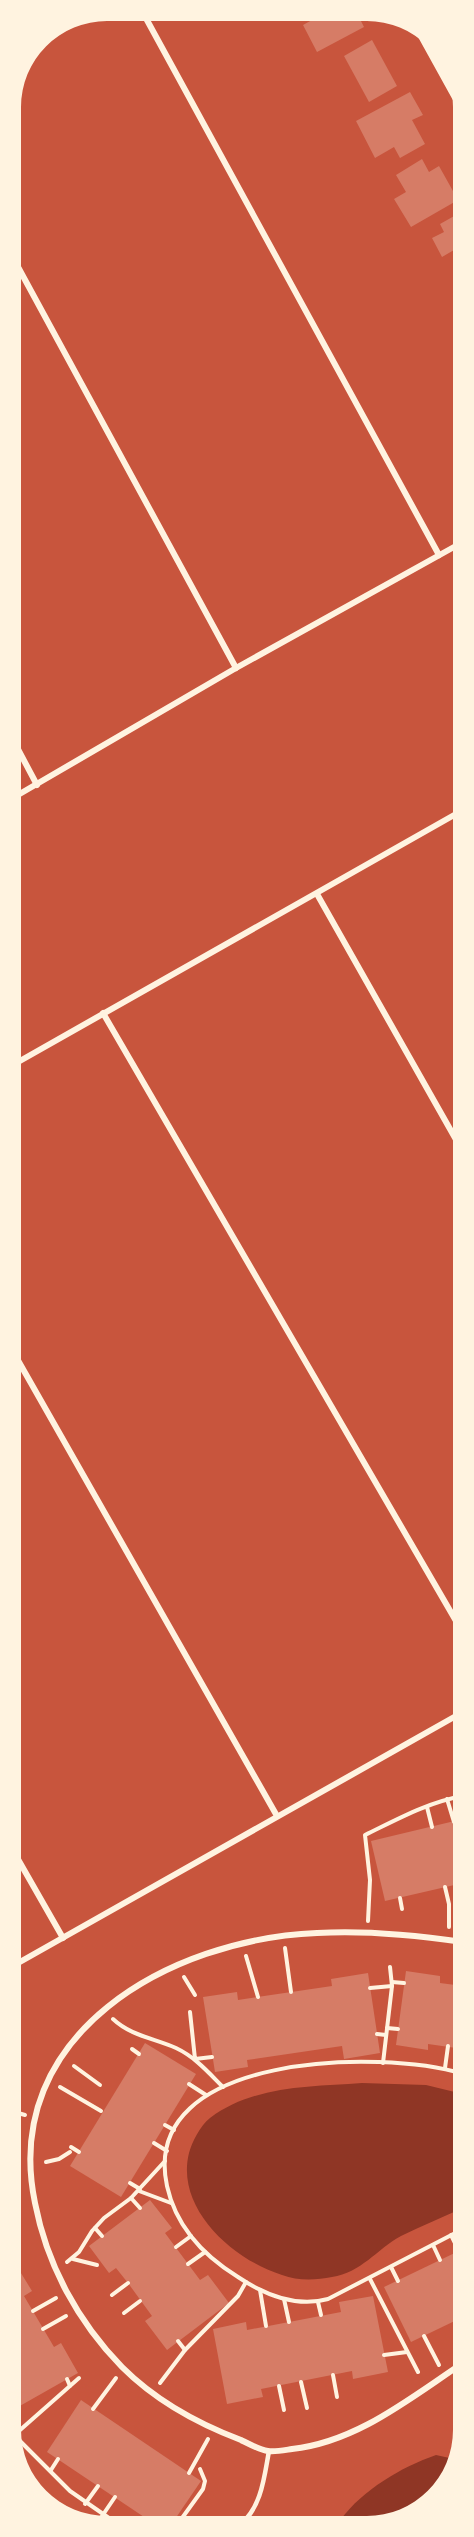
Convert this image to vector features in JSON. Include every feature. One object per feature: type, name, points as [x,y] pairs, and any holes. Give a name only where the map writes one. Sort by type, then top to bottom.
[{"type":"street","points":[[147,21],[439,555]]},
{"type":"street","points":[[431,50],[449,82]]},
{"type":"street","points":[[21,272],[236,669]]},
{"type":"street","points":[[21,794],[236,669],[453,547]]},
{"type":"street","points":[[21,755],[37,785]]},
{"type":"street","points":[[21,1060],[453,816]]},
{"type":"street","points":[[317,894],[453,1134]]},
{"type":"street","points":[[103,1013],[453,1616]]},
{"type":"street","points":[[21,1366],[277,1816]]},
{"type":"street","points":[[21,1961],[453,1719]]},
{"type":"street","points":[[21,1864],[63,1938]]},
{"type":"street","points":[[453,1941],[368,1933],[315,1933],[283,1937],[208,1953],[142,1983],[88,2022],[61,2056],[47,2079],[34,2118],[28,2173],[37,2216],[55,2267],[76,2310],[124,2369],[172,2408],[213,2429],[269,2451],[308,2447],[356,2432],[453,2370]]},
{"type":"lane","points":[[247,2516],[261,2493],[269,2451]]},
{"type":"path","points":[[368,1933],[369,1880],[365,1835],[453,1798]]},
{"type":"path","points":[[447,1799],[453,1822]]},
{"type":"path","points":[[427,1807],[432,1827]]},
{"type":"path","points":[[446,1887],[449,1904],[448,1940]]},
{"type":"path","points":[[399,1898],[402,1909]]},
{"type":"path","points":[[283,1937],[291,1992]]},
{"type":"path","points":[[242,1944],[258,1997]]},
{"type":"path","points":[[383,2063],[392,1984],[390,1967]]},
{"type":"path","points":[[370,1988],[404,1983]]},
{"type":"path","points":[[103,2010],[128,2031],[177,2049],[195,2060],[223,2087]]},
{"type":"path","points":[[190,2012],[195,2060]]},
{"type":"path","points":[[387,2028],[398,2029]]},
{"type":"path","points":[[377,2034],[386,2034]]},
{"type":"path","points":[[445,2068],[448,2046]]},
{"type":"path","points":[[132,2049],[139,2054]]},
{"type":"path","points":[[61,2056],[100,2085]]},
{"type":"path","points":[[195,2060],[212,2057]]},
{"type":"path","points":[[453,2071],[383,2063],[336,2062],[265,2073],[223,2087],[206,2095],[189,2108],[174,2130],[164,2170],[177,2217],[205,2252],[246,2282],[284,2299],[318,2301],[370,2279],[451,2235],[453,2239]]},
{"type":"path","points":[[47,2079],[101,2111]]},
{"type":"path","points":[[189,2085],[206,2095]]},
{"type":"path","points":[[165,2125],[174,2130]]},
{"type":"path","points":[[154,2143],[167,2151]]},
{"type":"path","points":[[30,2164],[59,2159],[70,2149],[79,2152]]},
{"type":"path","points":[[55,2267],[72,2259],[95,2228],[131,2198],[166,2160]]},
{"type":"path","points":[[130,2183],[139,2190],[172,2203]]},
{"type":"path","points":[[131,2198],[140,2208]]},
{"type":"path","points":[[95,2228],[102,2236]]},
{"type":"path","points":[[176,2247],[191,2236]]},
{"type":"path","points":[[433,2245],[440,2260]]},
{"type":"path","points":[[188,2264],[205,2252]]},
{"type":"path","points":[[72,2259],[97,2265]]},
{"type":"path","points":[[391,2267],[398,2281]]},
{"type":"path","points":[[370,2279],[418,2372]]},
{"type":"path","points":[[152,2393],[185,2350],[238,2296],[246,2282]]},
{"type":"path","points":[[112,2295],[128,2283]]},
{"type":"path","points":[[260,2290],[266,2326]]},
{"type":"path","points":[[33,2310],[67,2292]]},
{"type":"path","points":[[284,2299],[289,2322]]},
{"type":"path","points":[[124,2313],[140,2301]]},
{"type":"path","points":[[318,2301],[321,2316]]},
{"type":"path","points":[[43,2329],[76,2310]]},
{"type":"path","points":[[424,2336],[444,2376]]},
{"type":"path","points":[[178,2341],[185,2350]]},
{"type":"path","points":[[384,2355],[408,2352]]},
{"type":"path","points":[[93,2409],[124,2369]]},
{"type":"path","points":[[333,2375],[337,2397]]},
{"type":"path","points":[[21,2427],[79,2378]]},
{"type":"path","points":[[67,2379],[70,2386]]},
{"type":"path","points":[[301,2382],[307,2408]]},
{"type":"path","points":[[279,2386],[284,2410]]},
{"type":"path","points":[[189,2473],[213,2429]]},
{"type":"path","points":[[23,2445],[85,2504],[102,2515]]},
{"type":"path","points":[[51,2470],[58,2459]]},
{"type":"path","points":[[183,2516],[203,2488],[205,2481],[200,2469]]},
{"type":"path","points":[[85,2504],[98,2486]]},
{"type":"path","points":[[103,2516],[116,2498]]},
{"type":"shaded area","points":[[362,2083],[426,2085],[453,2092],[453,2213],[392,2241],[352,2271],[326,2278],[301,2279],[282,2275],[264,2268],[228,2245],[212,2229],[191,2194],[187,2174],[189,2153],[194,2139],[210,2118],[227,2107],[264,2093],[303,2087]]},
{"type":"shaded area","points":[[436,2455],[448,2458],[432,2487],[405,2507],[378,2515],[343,2516],[371,2489],[409,2466]]},
{"type":"building","points":[[310,21],[361,21],[364,27],[317,52],[303,25]]},
{"type":"building","points":[[372,40],[397,86],[369,102],[344,56]]},
{"type":"building","points":[[410,92],[423,115],[412,120],[425,144],[400,158],[394,147],[375,158],[356,121]]},
{"type":"building","points":[[422,159],[429,172],[439,166],[453,191],[453,203],[411,227],[394,199],[406,192],[396,175]]},
{"type":"building","points":[[453,217],[453,251],[442,257],[432,238],[444,232],[440,224]]},
{"type":"building","points":[[453,1821],[453,1885],[385,1901],[371,1841]]},
{"type":"building","points":[[406,1971],[440,1976],[440,1983],[453,1985],[453,2048],[428,2044],[428,2050],[396,2045]]},
{"type":"building","points":[[368,1973],[380,2053],[344,2059],[342,2046],[247,2060],[248,2067],[215,2072],[203,1997],[237,1992],[238,2000],[332,1986],[331,1979]]},
{"type":"building","points":[[145,2043],[196,2074],[121,2197],[70,2166]]},
{"type":"building","points":[[150,2200],[172,2228],[165,2233],[200,2280],[208,2275],[229,2303],[167,2350],[145,2321],[152,2316],[128,2283],[116,2268],[109,2273],[89,2246]]},
{"type":"building","points":[[453,2254],[453,2322],[411,2342],[384,2287]]},
{"type":"building","points":[[21,2273],[32,2291],[24,2296],[54,2347],[61,2343],[78,2373],[21,2405]]},
{"type":"building","points":[[373,2296],[388,2372],[353,2379],[352,2371],[261,2389],[263,2397],[227,2404],[213,2329],[246,2322],[247,2330],[341,2312],[339,2302]]},
{"type":"building","points":[[81,2400],[201,2481],[177,2516],[143,2516],[47,2452]]}]
